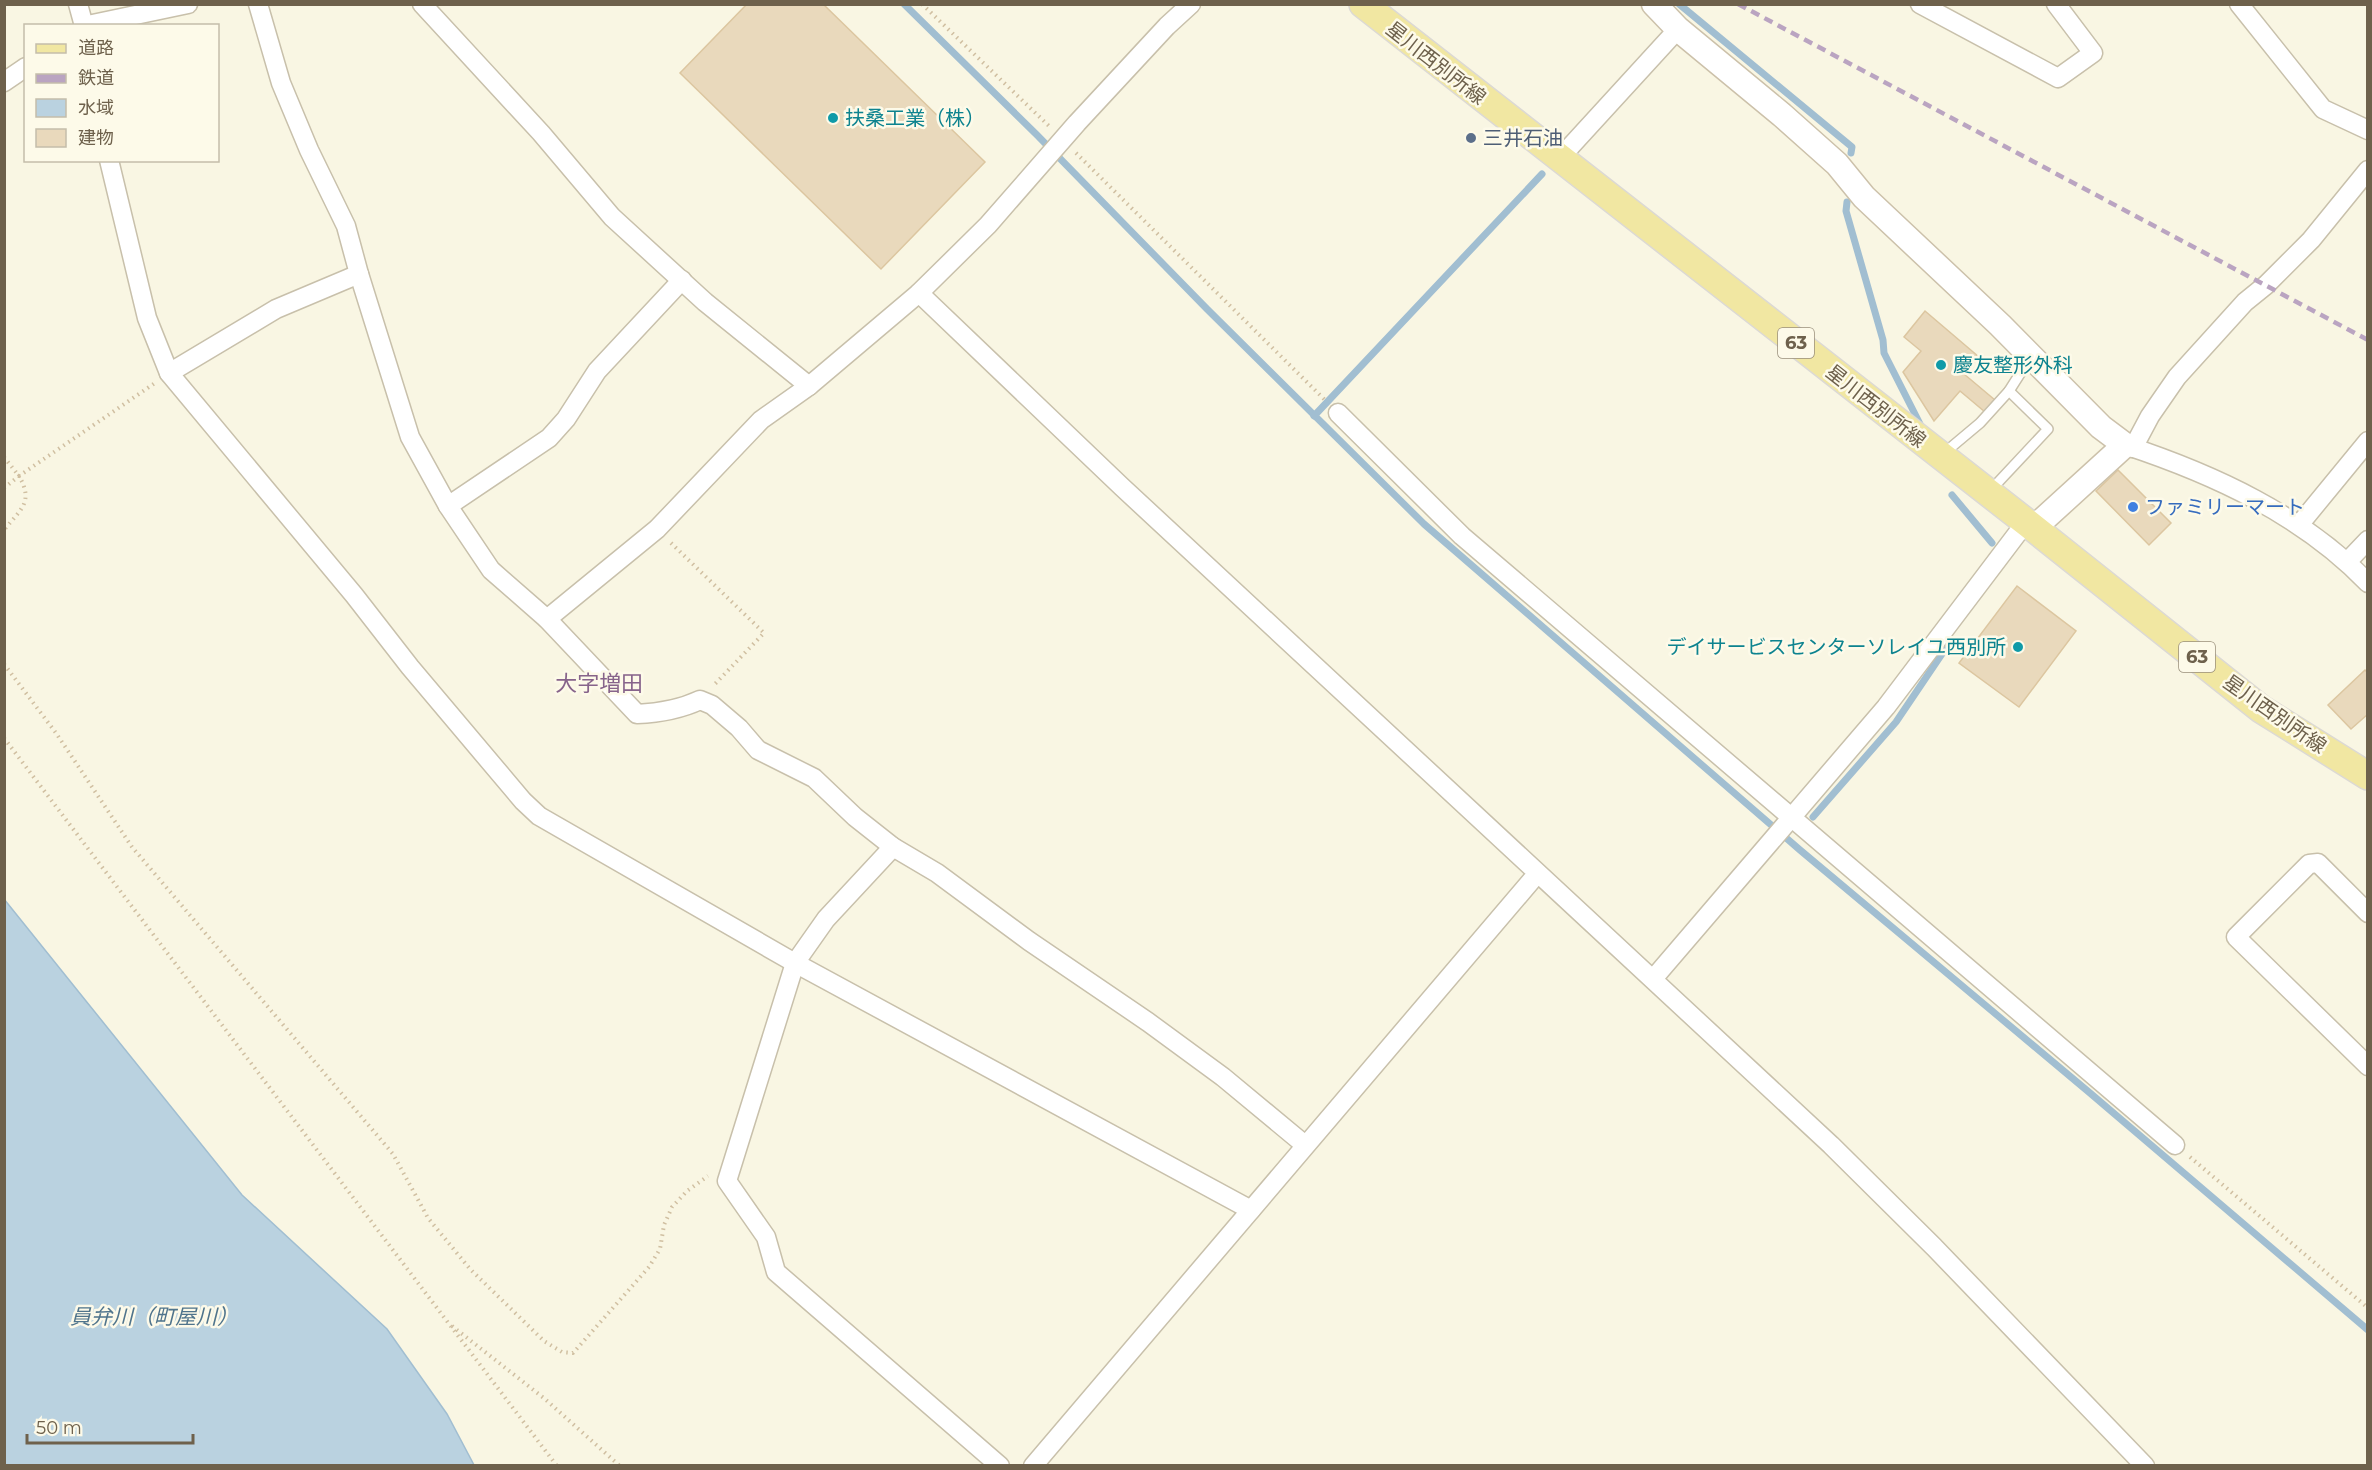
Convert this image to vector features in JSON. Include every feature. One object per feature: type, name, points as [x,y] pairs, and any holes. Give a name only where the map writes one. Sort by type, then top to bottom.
[{"type":"main road","name":"星川西別所線","points":[[1363,4],[2030,525],[2261,709],[2367,776]]},
{"type":"street","points":[[78,4],[84,24]]},
{"type":"street","points":[[89,24],[188,4]]},
{"type":"street","points":[[258,4],[281,83],[309,150],[346,226],[410,436],[448,506],[491,570],[547,619],[637,714],[671,709],[700,700],[712,705],[739,728],[758,750],[814,778],[855,817],[893,847],[937,873],[1029,942],[1148,1022],[1223,1077],[1305,1145]]},
{"type":"street","points":[[422,4],[541,133],[612,217],[682,280],[808,386]]},
{"type":"street","points":[[547,619],[657,529],[761,420],[808,386],[919,293],[988,225],[1167,26],[1191,4]]},
{"type":"street","points":[[1654,4],[1678,29],[1837,164],[1864,197],[2102,427],[2129,447],[2171,460],[2261,502],[2312,533],[2347,562],[2367,583]]},
{"type":"street","points":[[1920,4],[2058,78],[2093,53],[2056,4]]},
{"type":"street","points":[[2239,4],[2323,109],[2367,130]]},
{"type":"street","points":[[1559,159],[1678,29]]},
{"type":"street","points":[[4,82],[24,67]]},
{"type":"street","points":[[109,162],[147,318],[170,373],[354,595],[410,667],[523,801],[539,816],[795,963],[1251,1210]]},
{"type":"street","points":[[1653,979],[1886,707],[2030,525],[2129,447],[2177,377],[2245,302],[2266,285],[2311,240],[2367,170]]},
{"type":"street","points":[[170,373],[276,309],[359,274]]},
{"type":"street","points":[[448,506],[549,438],[566,419],[597,371],[682,280]]},
{"type":"street","points":[[919,293],[1122,487],[1840,1154],[1934,1247],[2145,1466]]},
{"type":"street","points":[[1338,413],[1462,536],[1790,819],[2175,1145]]},
{"type":"street","points":[[2299,525],[2367,441]]},
{"type":"street","points":[[2347,562],[2367,540]]},
{"type":"street","points":[[893,847],[826,919],[795,963],[727,1181],[766,1237],[776,1272],[1000,1466]]},
{"type":"street","points":[[2367,913],[2318,863],[2309,864],[2236,937],[2367,1066]]},
{"type":"street","points":[[1033,1466],[1537,874]]},
{"type":"lane","points":[[1941,456],[1980,423],[2009,391],[2031,356]]},
{"type":"lane","points":[[1988,493],[2048,429],[2009,391]]},
{"type":"path","points":[[921,4],[1055,148],[1316,392]]},
{"type":"path","points":[[4,488],[170,373]]},
{"type":"path","points":[[4,457],[27,490],[21,510],[4,530]]},
{"type":"path","points":[[657,529],[764,633],[700,700]]},
{"type":"path","points":[[4,664],[56,733],[132,847],[393,1154],[428,1218],[470,1269],[544,1341],[562,1352],[573,1353],[649,1267],[660,1249],[664,1225],[672,1207],[687,1191],[712,1173],[732,1163]]},
{"type":"path","points":[[4,738],[557,1466]]},
{"type":"path","points":[[2175,1145],[2367,1308]]},
{"type":"path","points":[[447,1322],[545,1399],[620,1466]]},
{"type":"water","name":"員弁川（町屋川）","points":[[4,899],[242,1195],[387,1329],[447,1414],[474,1465],[5,1465]]},
{"type":"building","name":"扶桑工業（株）","points":[[747,4],[823,4],[985,162],[881,269],[680,73]]},
{"type":"building","name":"慶友整形外科","points":[[1925,311],[1979,357],[1964,374],[1995,400],[1985,412],[1960,391],[1934,421],[1903,372],[1921,351],[1904,337]]},
{"type":"building","name":"ファミリーマート","points":[[2118,470],[2171,523],[2149,545],[2096,491]]},
{"type":"building","name":"デイサービスセンターソレイユ西別所","points":[[2017,586],[2076,631],[2019,707],[1959,663]]},
{"type":"building","points":[[2365,670],[2368,673],[2368,714],[2351,729],[2328,705]]},
{"type":"waterway","points":[[904,4],[1424,524],[1800,850],[2368,1330]]},
{"type":"waterway","points":[[1679,4],[1852,147],[1851,153]]},
{"type":"waterway","points":[[1314,416],[1542,174]]},
{"type":"waterway","points":[[1847,202],[1846,211],[1883,340],[1884,353],[1920,424]]},
{"type":"waterway","points":[[1952,495],[1992,543]]},
{"type":"waterway","points":[[1813,817],[1896,722],[1950,642]]},
{"type":"railway","points":[[1738,4],[2368,340]]},
{"type":"place","name":"扶桑工業（株）","points":[[833,118]]},
{"type":"place","name":"三井石油","points":[[1471,138]]},
{"type":"place","name":"慶友整形外科","points":[[1941,365]]},
{"type":"place","name":"ファミリーマート","points":[[2133,507]]},
{"type":"place","name":"デイサービスセンターソレイユ西別所","points":[[2018,647]]},
{"type":"district","name":"大字増田","points":[[599,683]]}]
